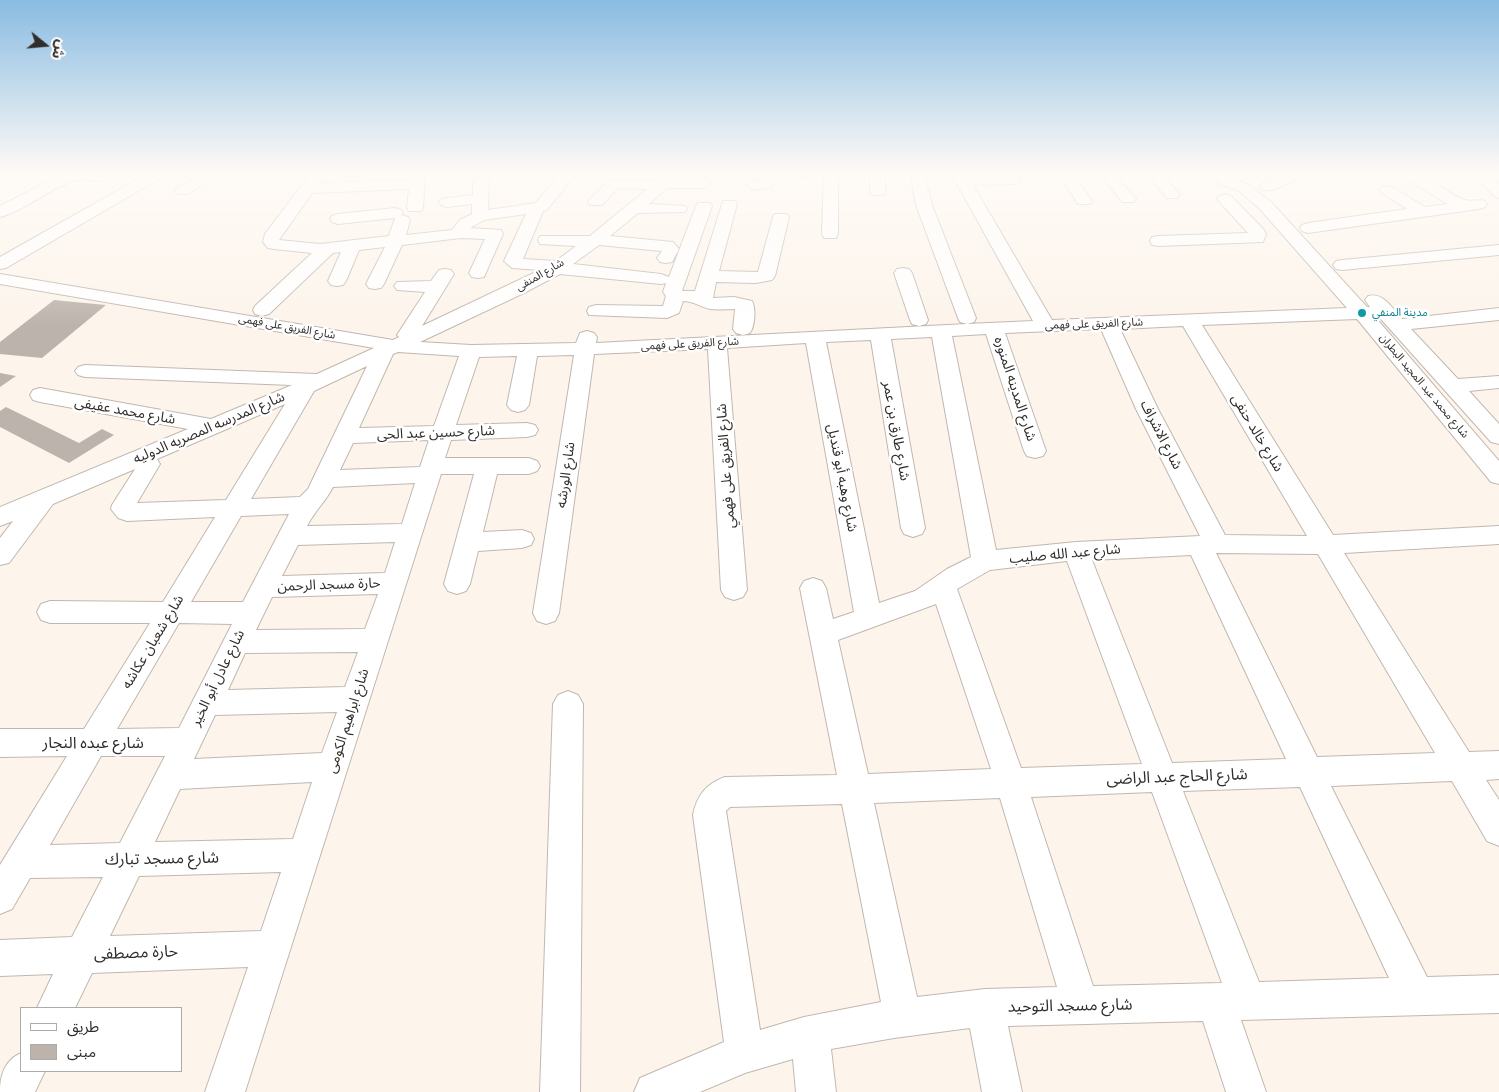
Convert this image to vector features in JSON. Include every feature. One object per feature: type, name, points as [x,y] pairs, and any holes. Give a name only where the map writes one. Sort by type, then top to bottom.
[{"type":"street","points":[[0,265],[70,224]]},
{"type":"street","points":[[281,224],[270,242],[274,244],[324,248],[460,233],[495,234],[483,279],[518,289]]},
{"type":"street","points":[[262,310],[324,248],[332,224]]},
{"type":"street","points":[[337,281],[366,224]]},
{"type":"street","points":[[374,284],[396,241],[397,224]]},
{"type":"street","points":[[460,233],[465,224]]},
{"type":"street","points":[[530,224],[513,262],[661,279]]},
{"type":"street","name":"شارع المنفى","points":[[401,342],[518,289],[558,267],[614,224]]},
{"type":"street","points":[[596,311],[669,312],[672,309],[675,296],[672,292],[697,224]]},
{"type":"street","points":[[723,224],[702,299],[705,302],[745,305],[745,333]]},
{"type":"street","points":[[709,276],[756,278],[766,276],[779,224]]},
{"type":"street","points":[[830,224],[830,234]]},
{"type":"street","points":[[932,224],[967,318]]},
{"type":"street","points":[[988,224],[1043,320]]},
{"type":"street","points":[[1158,241],[1257,238],[1258,234],[1249,224]]},
{"type":"street","name":"شارع محمد عبد المجيد البطران","points":[[1282,224],[1452,386],[1499,437]]},
{"type":"street","name":"شارع محمد عبد المجيد البطران","points":[[1303,224],[1342,265],[1499,476]]},
{"type":"street","points":[[1308,228],[1337,224]]},
{"type":"street","points":[[610,227],[659,230]]},
{"type":"street","points":[[546,240],[667,246],[671,248],[666,258]]},
{"type":"street","points":[[1342,265],[1499,250]]},
{"type":"street","name":"شارع الفريق على فهمى","points":[[0,265],[262,310],[401,342],[510,340],[586,343],[717,342],[745,333],[815,337],[994,328],[1043,320],[1373,309]]},
{"type":"street","points":[[903,273],[918,320]]},
{"type":"street","name":"شارع الفريق على فهمى","points":[[0,278],[401,342],[471,351],[528,351],[586,343],[918,320],[967,318],[1108,324],[1373,309]]},
{"type":"street","name":"شارع عادل أبو الخير","points":[[56,1007],[186,742],[306,505],[316,496],[345,436],[401,342],[441,280],[403,286]]},
{"type":"street","points":[[675,296],[703,296]]},
{"type":"street","points":[[1373,309],[1499,314]]},
{"type":"street","name":"شارع خالد حنفى","points":[[1189,320],[1499,830]]},
{"type":"street","name":"شارع الاشراف","points":[[1108,324],[1148,409],[1310,772],[1417,997]]},
{"type":"street","name":"شارع المدينه المنوره","points":[[994,328],[1035,451]]},
{"type":"street","points":[[941,331],[986,561]]},
{"type":"street","name":"شارع طارق بن عمر","points":[[880,334],[913,528]]},
{"type":"street","name":"شارع وهبه أبو قنديل","points":[[815,337],[869,618]]},
{"type":"street","name":"شارع المدرسه المصريه الدوليه","points":[[0,517],[314,383],[401,342]]},
{"type":"street","name":"شارع الفريق على فهمي","points":[[717,342],[734,590]]},
{"type":"street","name":"شارع الورشه","points":[[546,613],[586,343]]},
{"type":"street","name":"شارع ابراهيم الكومى","points":[[225,1092],[411,533],[442,433],[471,351]]},
{"type":"street","points":[[518,405],[528,351]]},
{"type":"street","points":[[85,371],[314,383]]},
{"type":"street","points":[[1452,386],[1499,382]]},
{"type":"street","name":"شارع شعبان عكاشه","points":[[0,897],[234,508],[314,383]]},
{"type":"street","name":"شارع محمد عفيفى","points":[[40,396],[210,426]]},
{"type":"street","name":"شارع حسين عبد الحى","points":[[345,436],[527,430]]},
{"type":"street","points":[[149,464],[124,504],[124,509],[127,512],[306,505]]},
{"type":"street","points":[[457,584],[487,466]]},
{"type":"street","points":[[324,479],[487,466],[529,466]]},
{"type":"street","points":[[0,556],[46,497]]},
{"type":"street","points":[[290,536],[411,533]]},
{"type":"street","name":"شارع عبد الله صليب","points":[[822,634],[924,598],[963,572],[986,561],[1076,551],[1208,545],[1325,545],[1499,535]]},
{"type":"street","points":[[468,542],[522,539]]},
{"type":"street","points":[[1076,551],[1161,778],[1232,1003],[1246,1092]]},
{"type":"street","name":"حارة مسجد الرحمن","points":[[264,587],[394,583]]},
{"type":"street","points":[[943,586],[1011,783],[1081,1006]]},
{"type":"street","points":[[813,588],[902,1017]]},
{"type":"street","points":[[50,612],[251,613]]},
{"type":"street","points":[[236,642],[375,640]]},
{"type":"street","points":[[205,704],[355,699]]},
{"type":"street","points":[[560,1092],[568,704]]},
{"type":"street","name":"شارع عبده النجار","points":[[0,743],[186,742]]},
{"type":"street","name":"شارع الحاج عبد الراضى","points":[[745,1054],[708,815],[710,805],[716,797],[725,792],[1161,778],[1499,764]]},
{"type":"street","points":[[170,775],[333,767]]},
{"type":"street","name":"شارع مسجد تبارك","points":[[21,862],[303,855]]},
{"type":"street","name":"حارة مصطفى","points":[[0,958],[273,948]]},
{"type":"street","name":"شارع مسجد التوحيد","points":[[654,1092],[745,1054],[810,1036],[902,1017],[985,1008],[1232,1003],[1499,994]]},
{"type":"street","points":[[985,1008],[1002,1092]]},
{"type":"street","points":[[810,1036],[816,1092]]},
{"type":"street","points":[[14,1092],[24,1072]]},
{"type":"building","points":[[54,300],[106,305],[42,358],[0,354],[0,342]]},
{"type":"building","points":[[0,373],[16,376],[0,387]]},
{"type":"building","points":[[6,407],[79,443],[102,429],[114,435],[69,463],[0,427],[0,411]]},
{"type":"place","name":"مدينة المنفي","points":[[1362,313]]}]
